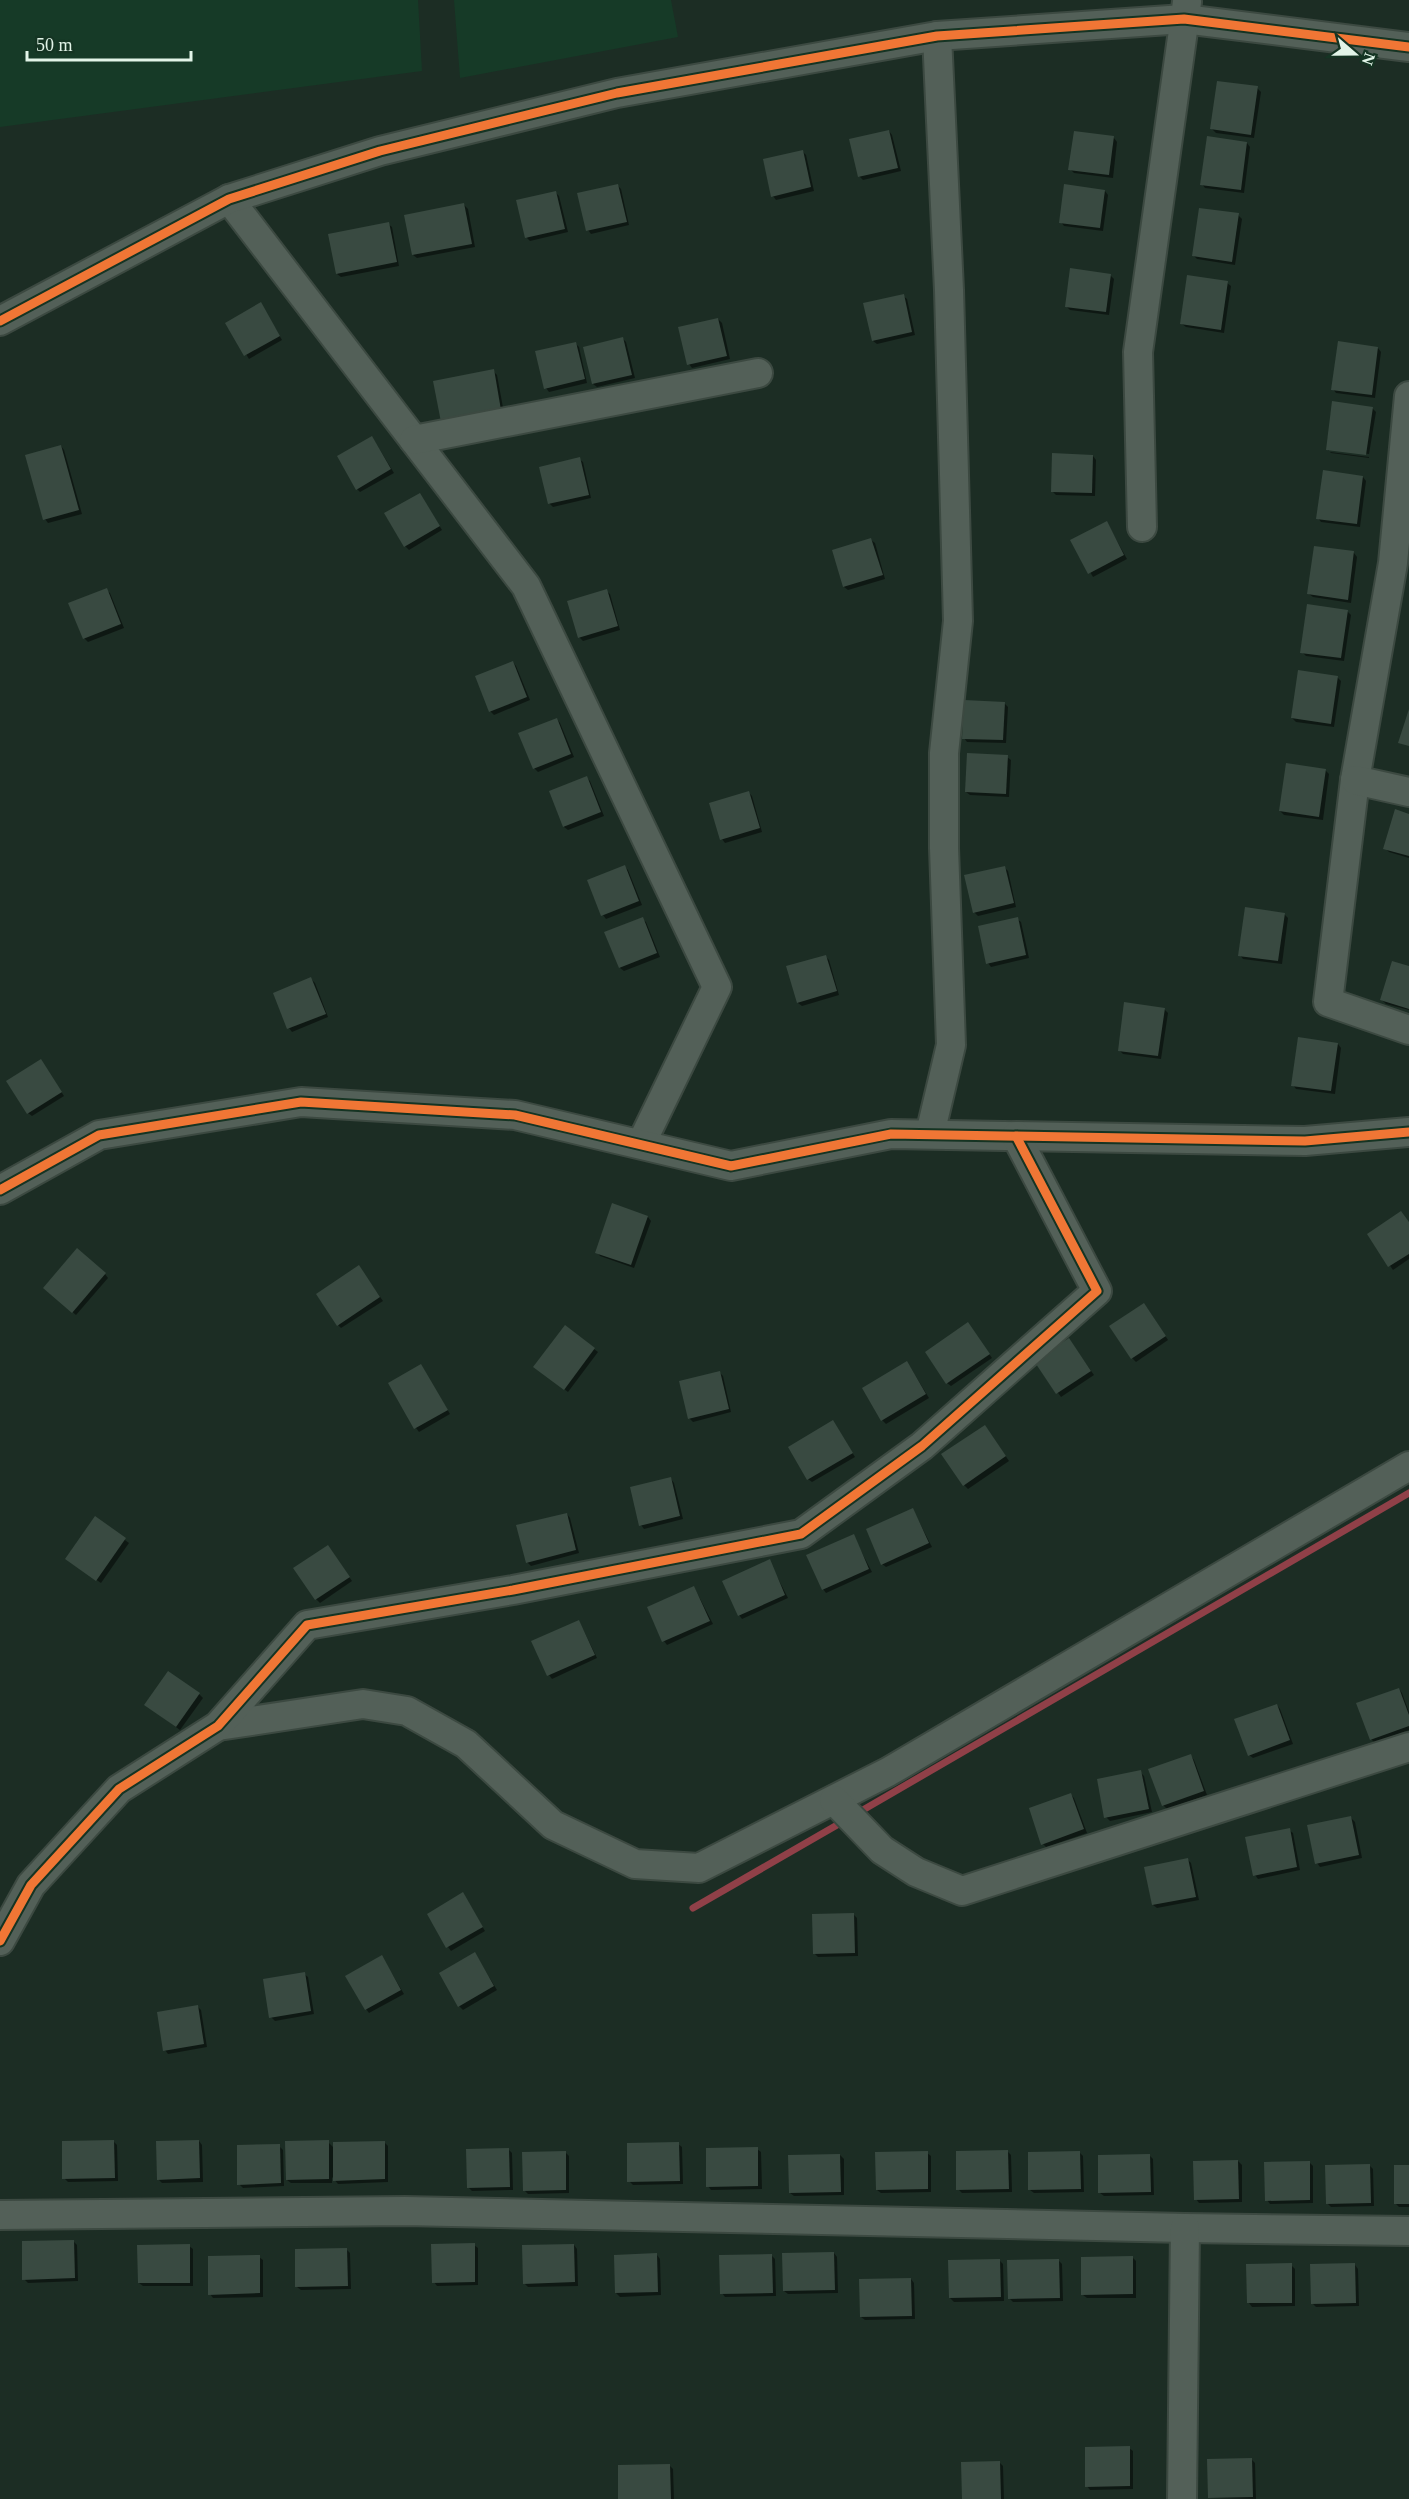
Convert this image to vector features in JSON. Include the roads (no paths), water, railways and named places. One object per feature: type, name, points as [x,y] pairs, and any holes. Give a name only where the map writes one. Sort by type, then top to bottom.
[{"type":"street","points":[[1142,527],[1138,352],[1186,10]]},
{"type":"street","points":[[0,321],[229,199],[380,151],[618,93],[937,36],[1186,10],[1409,47]]},
{"type":"street","points":[[930,1134],[951,1045],[944,848],[944,753],[958,621],[949,290],[937,36]]},
{"type":"street","points":[[229,199],[526,586],[717,987],[641,1144]]},
{"type":"street","points":[[414,440],[758,373]]},
{"type":"street","points":[[1409,396],[1401,565],[1355,780],[1328,1002],[1409,1030]]},
{"type":"street","points":[[1355,780],[1409,792]]},
{"type":"street","points":[[0,1190],[99,1135],[301,1102],[515,1115],[731,1166],[891,1134],[1305,1141],[1409,1132]]},
{"type":"street","points":[[0,1941],[31,1885],[119,1789],[218,1726],[307,1625],[513,1590],[801,1534],[922,1446],[1097,1291],[1016,1136]]},
{"type":"street","points":[[218,1726],[363,1704],[407,1711],[466,1744],[553,1825],[635,1864],[699,1868],[888,1772],[1409,1466]]},
{"type":"street","points":[[834,1800],[882,1850],[916,1872],[962,1891],[1409,1747]]},
{"type":"street","points":[[0,2215],[405,2211],[1409,2231]]},
{"type":"street","points":[[1182,2499],[1185,2228]]},
{"type":"waterway","points":[[856,1814],[1409,1493]]},
{"type":"waterway","points":[[693,1908],[844,1821]]}]
